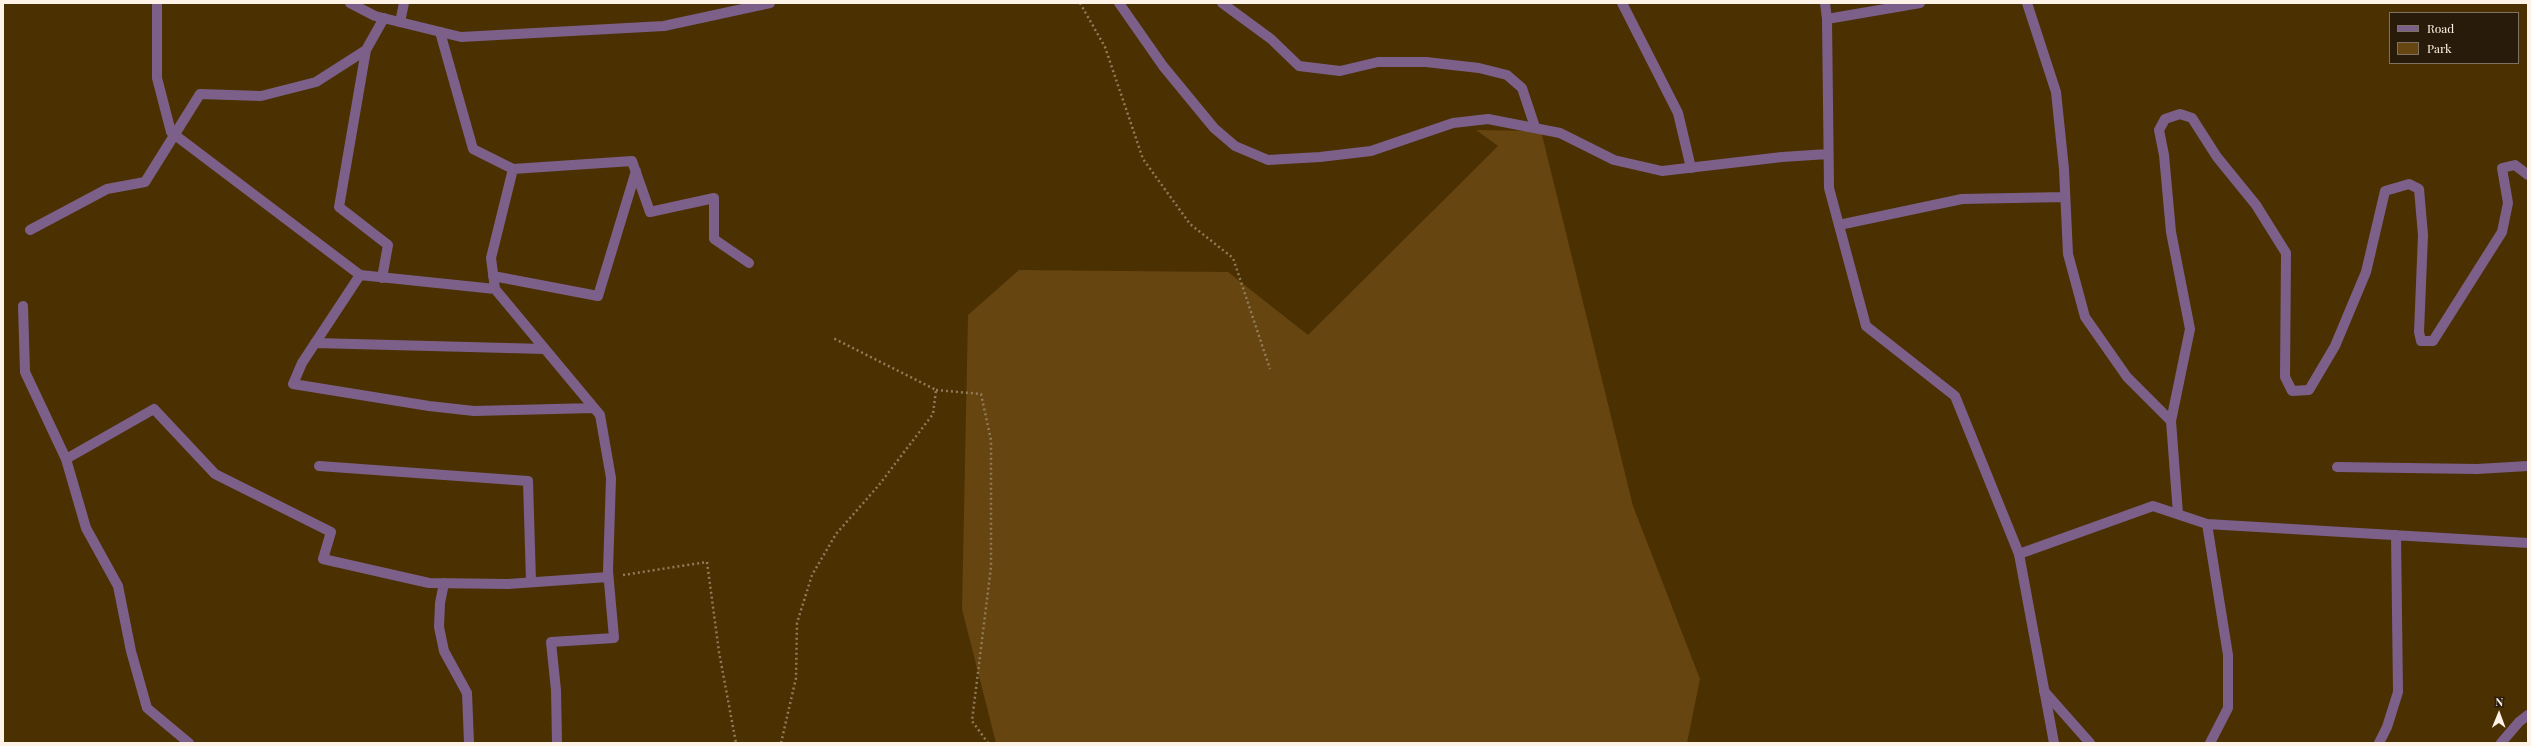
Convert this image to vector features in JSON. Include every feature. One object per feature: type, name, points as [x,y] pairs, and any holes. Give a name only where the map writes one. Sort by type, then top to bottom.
[{"type":"street","points":[[157,3],[157,78],[171,132],[360,275],[495,289]]},
{"type":"street","points":[[350,3],[384,18],[461,37],[664,26],[770,3]]},
{"type":"street","points":[[400,22],[404,3]]},
{"type":"street","points":[[1119,3],[1163,66],[1214,128],[1235,146],[1268,160],[1320,157],[1371,151],[1453,123],[1488,119],[1560,132],[1614,160],[1662,172],[1782,157],[1828,154]]},
{"type":"street","points":[[1222,3],[1271,39],[1299,66],[1340,71],[1378,62],[1426,62],[1479,68],[1507,75],[1522,88],[1535,127]]},
{"type":"street","points":[[1622,3],[1678,113],[1690,168]]},
{"type":"street","points":[[1825,3],[1827,19],[1829,188],[1866,326],[1955,396],[2019,554],[2054,743]]},
{"type":"street","points":[[1827,19],[1920,3]]},
{"type":"street","points":[[2028,3],[2056,92],[2065,197],[2068,254],[2085,317],[2127,377],[2171,421]]},
{"type":"street","points":[[382,278],[388,245],[339,207],[366,50],[384,18]]},
{"type":"street","points":[[440,32],[473,149],[513,168],[632,161],[650,212],[714,198],[714,239],[749,263]]},
{"type":"street","points":[[30,230],[107,189],[145,182],[200,94],[261,96],[316,82],[366,50]]},
{"type":"street","points":[[2178,514],[2171,421],[2190,329],[2171,232],[2164,155],[2159,130],[2165,119],[2180,114],[2192,118],[2217,157],[2256,205],[2286,254],[2285,377],[2292,391],[2309,390],[2335,346],[2366,272],[2385,191],[2409,184],[2419,190],[2423,235],[2419,332],[2421,341],[2433,341],[2502,232],[2508,203],[2502,168],[2515,165],[2528,176]]},
{"type":"street","points":[[513,168],[491,258],[495,289],[600,415],[611,478],[608,577],[614,638],[551,642],[556,690],[556,743]]},
{"type":"street","points":[[493,276],[598,296],[636,171]]},
{"type":"street","points":[[1839,225],[1962,199],[2065,197]]},
{"type":"street","points":[[360,275],[302,363],[293,384],[429,406],[474,410],[594,408]]},
{"type":"street","points":[[23,306],[25,372],[66,460],[86,528],[118,586],[131,651],[147,708],[189,743]]},
{"type":"street","points":[[315,343],[545,349]]},
{"type":"street","points":[[66,460],[154,408],[215,474],[331,532],[323,559],[429,582],[444,583],[531,582],[608,577]]},
{"type":"street","points":[[319,466],[528,481],[531,582]]},
{"type":"street","points":[[2337,467],[2477,469],[2528,466]]},
{"type":"street","points":[[2019,554],[2153,506],[2207,524],[2528,543]]},
{"type":"street","points":[[2207,524],[2228,655],[2228,708],[2210,743]]},
{"type":"street","points":[[2379,743],[2387,727],[2398,692],[2396,535]]},
{"type":"street","points":[[444,583],[440,603],[439,627],[444,651],[467,693],[469,743]]},
{"type":"street","points":[[2044,690],[2090,743]]},
{"type":"street","points":[[2501,743],[2528,715]]},
{"type":"path","points":[[1080,3],[1105,47],[1143,159],[1190,224],[1233,258],[1270,369]]},
{"type":"path","points":[[832,338],[936,390],[981,394],[991,440],[991,567],[972,721],[988,743]]},
{"type":"path","points":[[781,743],[796,678],[797,623],[812,575],[836,534],[879,485],[934,414],[936,390]]},
{"type":"path","points":[[608,577],[707,562],[719,652],[736,743]]},
{"type":"green space","points":[[1476,130],[1541,131],[1633,506],[1700,679],[1687,743],[996,743],[962,609],[968,315],[1019,270],[1228,272],[1308,335],[1498,146]]}]
